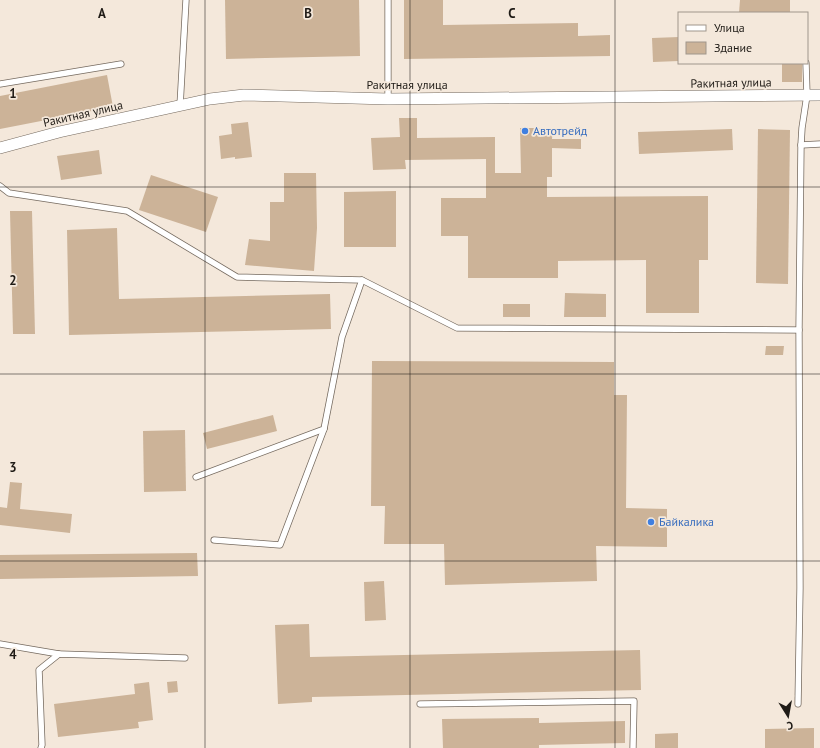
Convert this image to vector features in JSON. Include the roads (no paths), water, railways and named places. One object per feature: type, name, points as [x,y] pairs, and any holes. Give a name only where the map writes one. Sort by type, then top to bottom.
[{"type":"street","name":"Ракитная улица","points":[[0,148],[60,132],[210,99],[244,96],[388,99],[820,95]]},
{"type":"lane","points":[[180,106],[186,0]]},
{"type":"lane","points":[[388,0],[388,99]]},
{"type":"lane","points":[[0,84],[121,64]]},
{"type":"lane","points":[[798,704],[800,588],[799,330],[801,145],[807,95],[806,64]]},
{"type":"lane","points":[[801,145],[820,144]]},
{"type":"lane","points":[[0,186],[9,193],[127,211],[237,277],[362,280],[457,328],[799,330]]},
{"type":"lane","points":[[214,540],[280,545],[324,430],[342,337],[362,280]]},
{"type":"lane","points":[[196,477],[324,430]]},
{"type":"lane","points":[[0,644],[59,654],[186,658]]},
{"type":"lane","points":[[41,748],[39,670],[59,654]]},
{"type":"lane","points":[[420,704],[634,701],[633,748]]},
{"type":"place","name":"Автотрейд","points":[[525,131]]},
{"type":"place","name":"Байкалика","points":[[651,522]]}]
